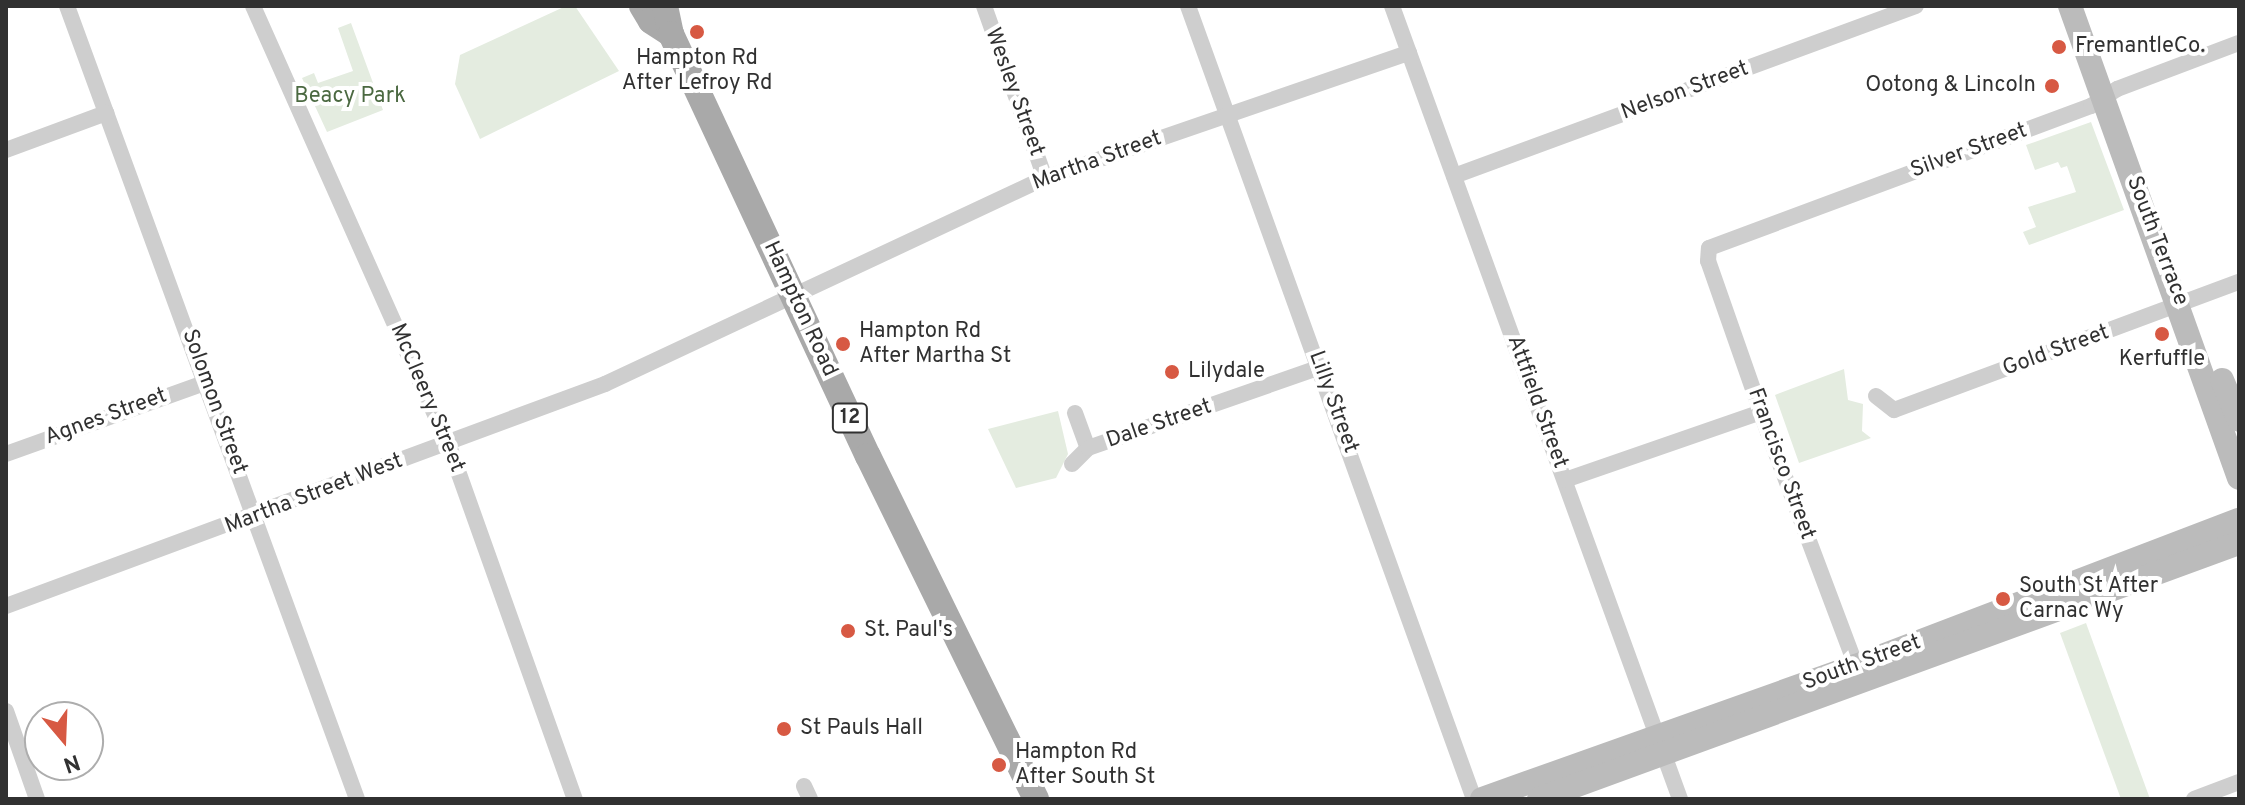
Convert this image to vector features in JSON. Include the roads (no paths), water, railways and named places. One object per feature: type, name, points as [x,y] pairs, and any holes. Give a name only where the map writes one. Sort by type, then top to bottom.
[{"type":"main road","name":"Hampton Road","points":[[642,6],[651,21],[671,34]]},
{"type":"main road","name":"Hampton Road","points":[[665,6],[671,34],[1036,799]]},
{"type":"main road","name":"South Terrace","points":[[2070,6],[2110,95],[2186,302],[2239,478]]},
{"type":"main road","name":"South Terrace","points":[[2086,6],[2110,95]]},
{"type":"main road","name":"South Terrace","points":[[2186,302],[2239,420]]},
{"type":"main road","name":"South Street","points":[[1539,799],[1660,745],[1856,666],[2239,520]]},
{"type":"main road","name":"South Street","points":[[1482,799],[1660,745],[2239,543]]},
{"type":"street","name":"Solomon Street","points":[[67,6],[357,799]]},
{"type":"street","name":"McCleery Street","points":[[253,6],[448,443],[575,799]]},
{"type":"street","name":"Wesley Street","points":[[984,6],[1045,178]]},
{"type":"street","name":"Lilly Street","points":[[1188,6],[1321,367],[1474,799]]},
{"type":"street","name":"Attfield Street","points":[[1392,6],[1680,799]]},
{"type":"street","name":"Nelson Street","points":[[1454,176],[1916,6]]},
{"type":"street","name":"Silver Street","points":[[1708,261],[1709,248],[1726,238],[2110,95],[2239,43]]},
{"type":"street","name":"Martha Street","points":[[794,295],[1045,178],[1409,53]]},
{"type":"street","points":[[6,150],[106,113]]},
{"type":"street","name":"Francisco Street","points":[[1708,261],[1856,666]]},
{"type":"street","name":"Gold Street","points":[[1876,396],[1894,410],[2239,282]]},
{"type":"street","name":"Martha Street West","points":[[6,606],[605,384],[794,295]]},
{"type":"street","name":"Dale Street","points":[[1072,464],[1088,448],[1321,367]]},
{"type":"street","name":"Agnes Street","points":[[6,454],[207,382]]},
{"type":"street","points":[[1565,480],[1761,412]]},
{"type":"street","name":"Dale Street","points":[[1075,413],[1088,448]]},
{"type":"street","points":[[6,711],[37,799]]},
{"type":"street","points":[[2194,799],[2239,782]]},
{"type":"place","name":"Hampton Rd After Lefroy Rd","points":[[697,32]]},
{"type":"place","name":"FremantleCo.","points":[[2059,47]]},
{"type":"place","name":"Ootong & Lincoln","points":[[2052,86]]},
{"type":"place","name":"Kerfuffle","points":[[2162,334]]},
{"type":"place","name":"Hampton Rd After Martha St","points":[[843,344]]},
{"type":"place","name":"Lilydale","points":[[1172,372]]},
{"type":"place","name":"South St After Carnac Wy","points":[[2003,599]]},
{"type":"place","name":"St. Paul's","points":[[848,631]]},
{"type":"place","name":"St Pauls Hall","points":[[784,729]]},
{"type":"place","name":"Hampton Rd After South St","points":[[999,765]]},
{"type":"park label","name":"Beacy Park","points":[[350,97]]}]
